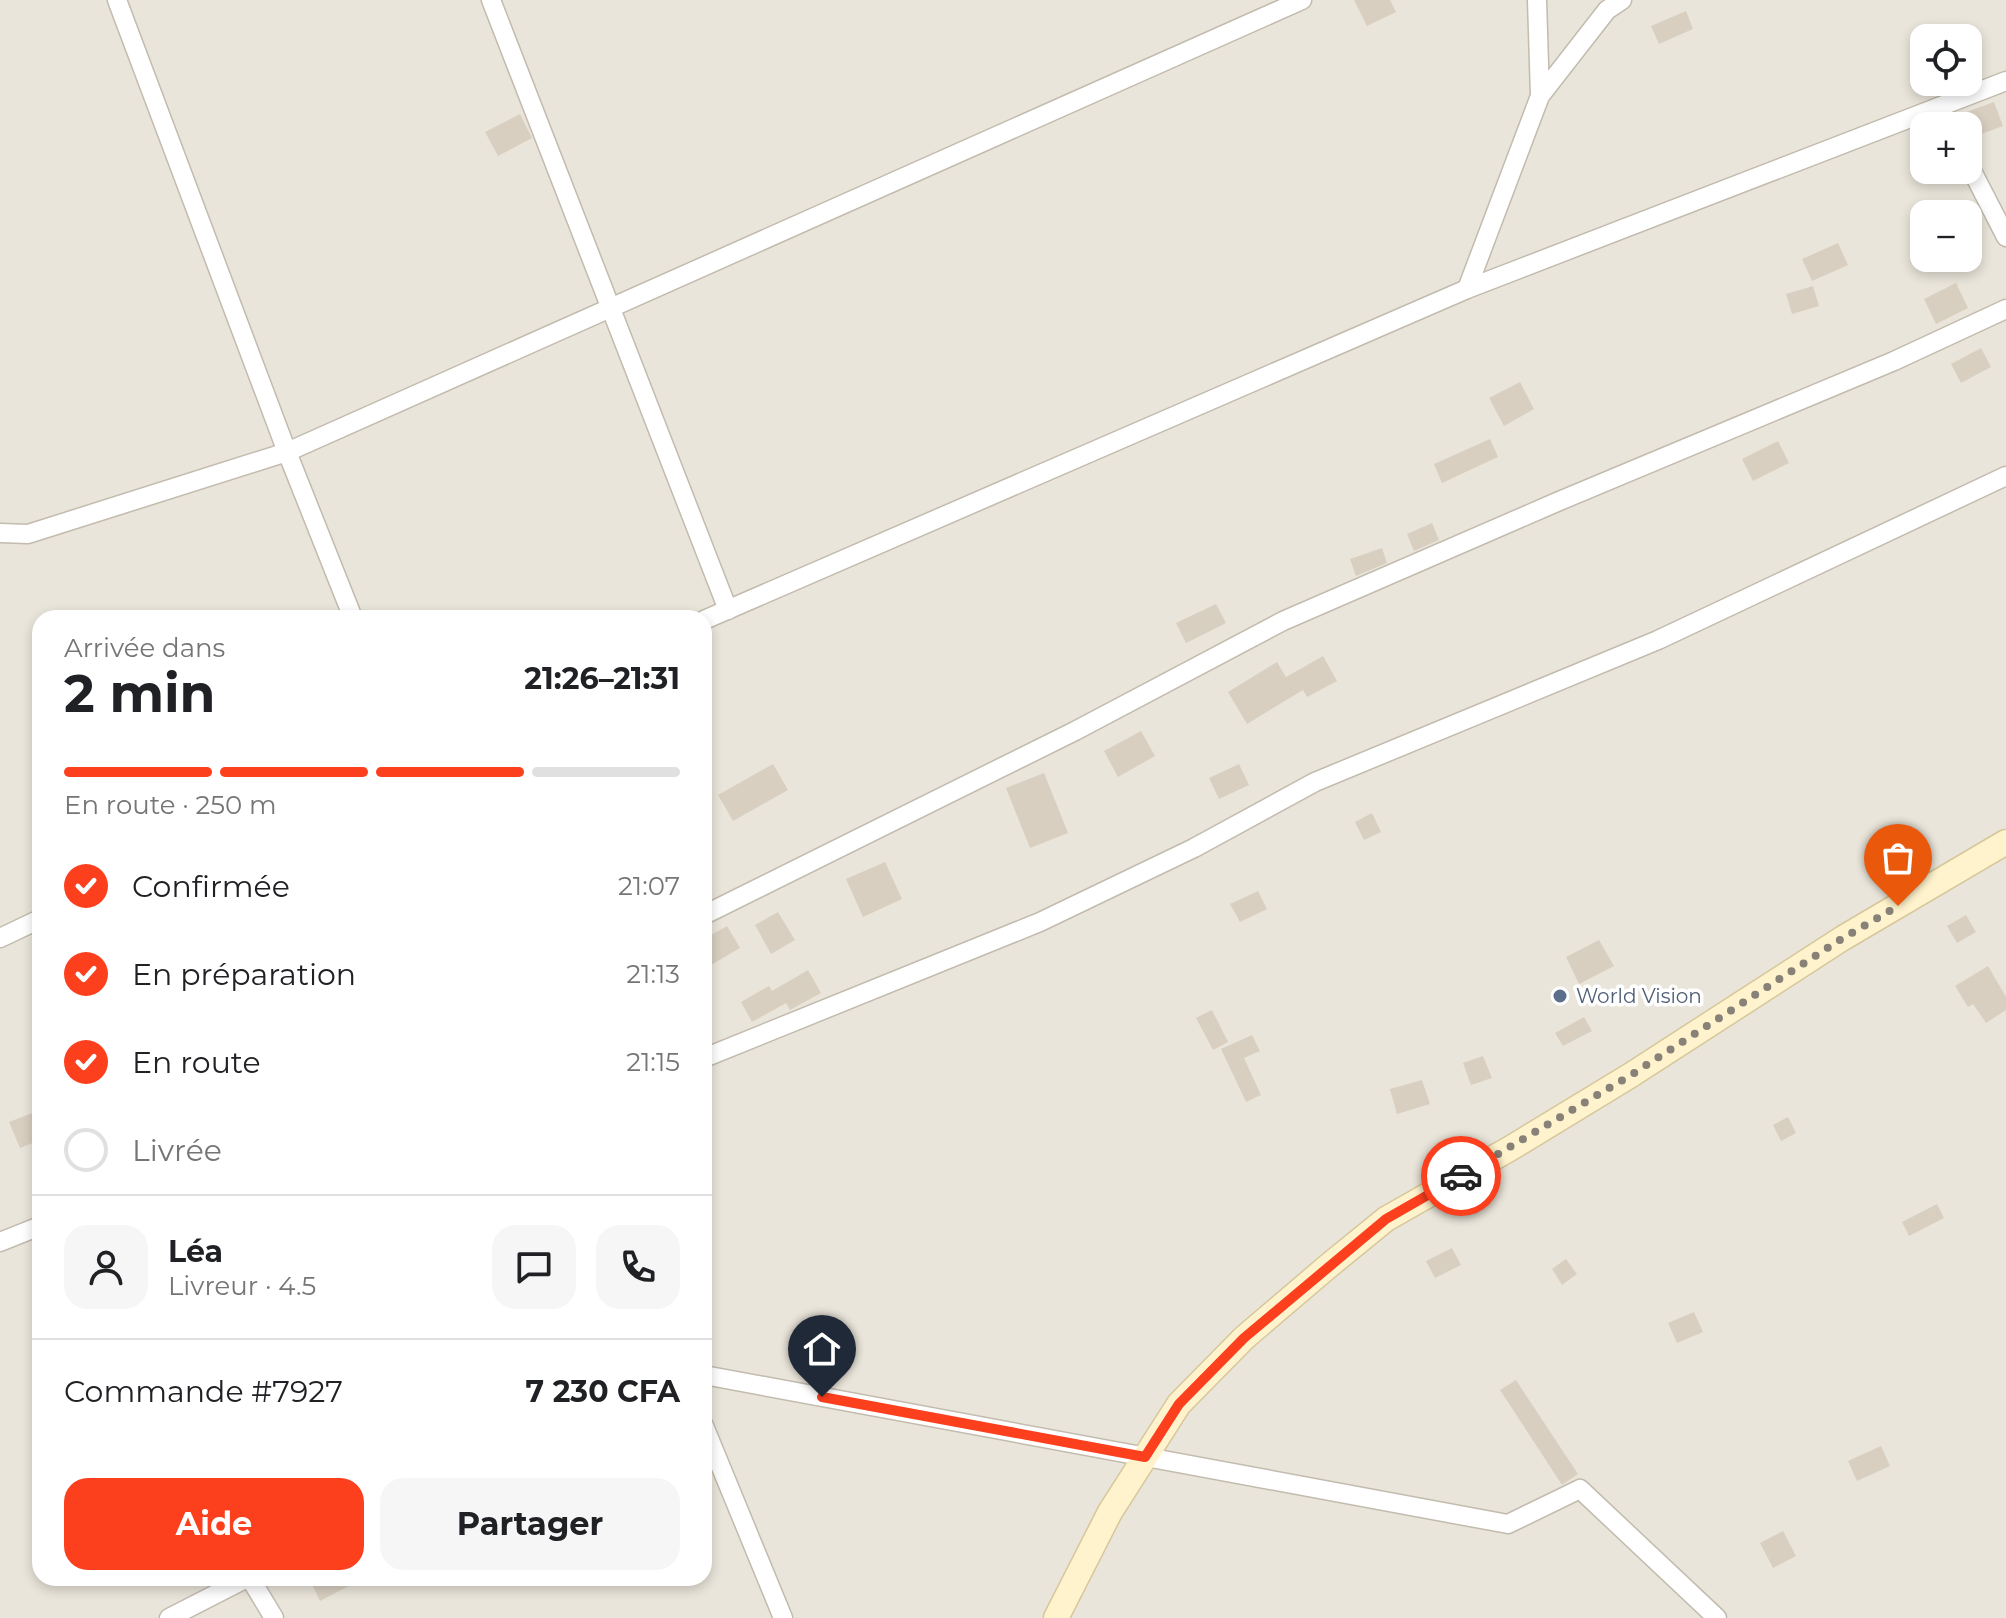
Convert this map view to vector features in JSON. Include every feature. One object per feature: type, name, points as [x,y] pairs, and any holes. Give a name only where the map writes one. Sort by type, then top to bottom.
[{"type":"street","points":[[117,0],[350,610]]},
{"type":"street","points":[[491,0],[728,610]]},
{"type":"street","points":[[0,533],[28,534],[287,452],[1302,0]]},
{"type":"street","points":[[1537,0],[1540,96]]},
{"type":"street","points":[[1467,289],[1540,96],[1607,10],[1622,0]]},
{"type":"street","points":[[712,617],[1467,289],[2006,81]]},
{"type":"street","points":[[1939,107],[1942,112]]},
{"type":"street","points":[[1979,184],[2006,237]]},
{"type":"street","points":[[712,911],[1075,731],[1283,621],[1542,508],[1894,361],[2006,309]]},
{"type":"street","points":[[712,1055],[1040,922],[1194,848],[1315,782],[1658,640],[2006,476]]},
{"type":"street","points":[[1056,1618],[1110,1512],[1179,1404],[1244,1338],[1386,1219],[1631,1075],[1843,938],[2006,842]]},
{"type":"street","points":[[0,938],[32,923]]},
{"type":"street","points":[[0,1242],[32,1231]]},
{"type":"street","points":[[712,1376],[1508,1524],[1580,1489],[1717,1618]]},
{"type":"street","points":[[712,1445],[783,1618]]},
{"type":"street","points":[[169,1618],[233,1586]]},
{"type":"street","points":[[254,1586],[274,1618]]},
{"type":"shaded area","points":[[0,0],[2006,0],[2006,1618],[0,1618]]},
{"type":"building","points":[[1354,0],[1390,0],[1396,12],[1367,26]]},
{"type":"building","points":[[1686,11],[1693,29],[1659,44],[1651,26]]},
{"type":"building","points":[[1994,102],[2003,126],[1982,134],[1982,112],[1966,112]]},
{"type":"building","points":[[520,114],[532,138],[498,156],[485,132]]},
{"type":"building","points":[[1838,243],[1848,265],[1812,281],[1802,259]]},
{"type":"building","points":[[1956,283],[1968,308],[1936,324],[1924,299]]},
{"type":"building","points":[[1813,286],[1819,306],[1792,314],[1786,294]]},
{"type":"building","points":[[1981,348],[1991,367],[1961,383],[1951,364]]},
{"type":"building","points":[[1520,382],[1534,409],[1504,426],[1489,398]]},
{"type":"building","points":[[1490,439],[1498,457],[1442,483],[1434,464]]},
{"type":"building","points":[[1778,441],[1789,463],[1753,481],[1742,459]]},
{"type":"building","points":[[1432,523],[1439,540],[1414,551],[1407,534]]},
{"type":"building","points":[[1382,548],[1387,563],[1356,576],[1350,559]]},
{"type":"building","points":[[1216,604],[1226,623],[1186,643],[1176,623]]},
{"type":"building","points":[[1323,656],[1337,681],[1307,697],[1303,690],[1247,724],[1228,692],[1277,662],[1286,677]]},
{"type":"building","points":[[1141,731],[1155,756],[1118,777],[1104,751]]},
{"type":"building","points":[[773,764],[788,790],[733,821],[718,795]]},
{"type":"building","points":[[1239,764],[1249,785],[1219,799],[1209,778]]},
{"type":"building","points":[[1044,773],[1068,833],[1030,848],[1006,788]]},
{"type":"building","points":[[1372,813],[1381,832],[1364,840],[1355,822]]},
{"type":"building","points":[[885,862],[902,899],[863,917],[846,879]]},
{"type":"building","points":[[1258,891],[1267,909],[1240,922],[1230,904]]},
{"type":"building","points":[[778,912],[795,940],[771,954],[755,925]]},
{"type":"building","points":[[1966,915],[1976,932],[1957,943],[1947,926]]},
{"type":"building","points":[[727,926],[740,948],[712,964],[712,934]]},
{"type":"building","points":[[1599,940],[1614,966],[1579,984],[1566,957]]},
{"type":"building","points":[[1988,966],[2006,997],[2006,1010],[1986,1023],[1973,1004],[1968,1007],[1955,986]]},
{"type":"building","points":[[808,970],[821,993],[790,1010],[786,1003],[752,1022],[741,1002],[769,986],[772,991]]},
{"type":"building","points":[[1212,1010],[1228,1042],[1213,1050],[1196,1018]]},
{"type":"building","points":[[1584,1017],[1592,1031],[1563,1046],[1555,1033]]},
{"type":"building","points":[[1252,1035],[1260,1051],[1244,1058],[1261,1095],[1246,1102],[1221,1049]]},
{"type":"building","points":[[1483,1056],[1492,1078],[1471,1085],[1463,1063]]},
{"type":"building","points":[[1422,1080],[1430,1104],[1397,1114],[1390,1089]]},
{"type":"building","points":[[32,1113],[32,1143],[20,1148],[9,1122]]},
{"type":"building","points":[[1788,1117],[1796,1133],[1781,1141],[1773,1125]]},
{"type":"building","points":[[1937,1204],[1944,1218],[1909,1236],[1902,1222]]},
{"type":"building","points":[[1452,1248],[1461,1265],[1435,1278],[1426,1261]]},
{"type":"building","points":[[1566,1259],[1577,1274],[1562,1285],[1552,1269]]},
{"type":"building","points":[[1694,1312],[1703,1332],[1677,1343],[1668,1323]]},
{"type":"building","points":[[1516,1380],[1578,1474],[1562,1485],[1500,1390]]},
{"type":"building","points":[[1881,1446],[1890,1466],[1857,1481],[1848,1461]]},
{"type":"building","points":[[1783,1531],[1796,1556],[1773,1568],[1760,1543]]},
{"type":"building","points":[[313,1586],[349,1586],[320,1601]]},
{"type":"way so far","points":[[1461,1176],[1631,1075],[1898,906]]},
{"type":"place","name":"World Vision","points":[[1560,996]]},
{"type":"route","points":[[822,1397],[1145,1457],[1179,1404],[1244,1338],[1386,1219],[1461,1176]]}]
